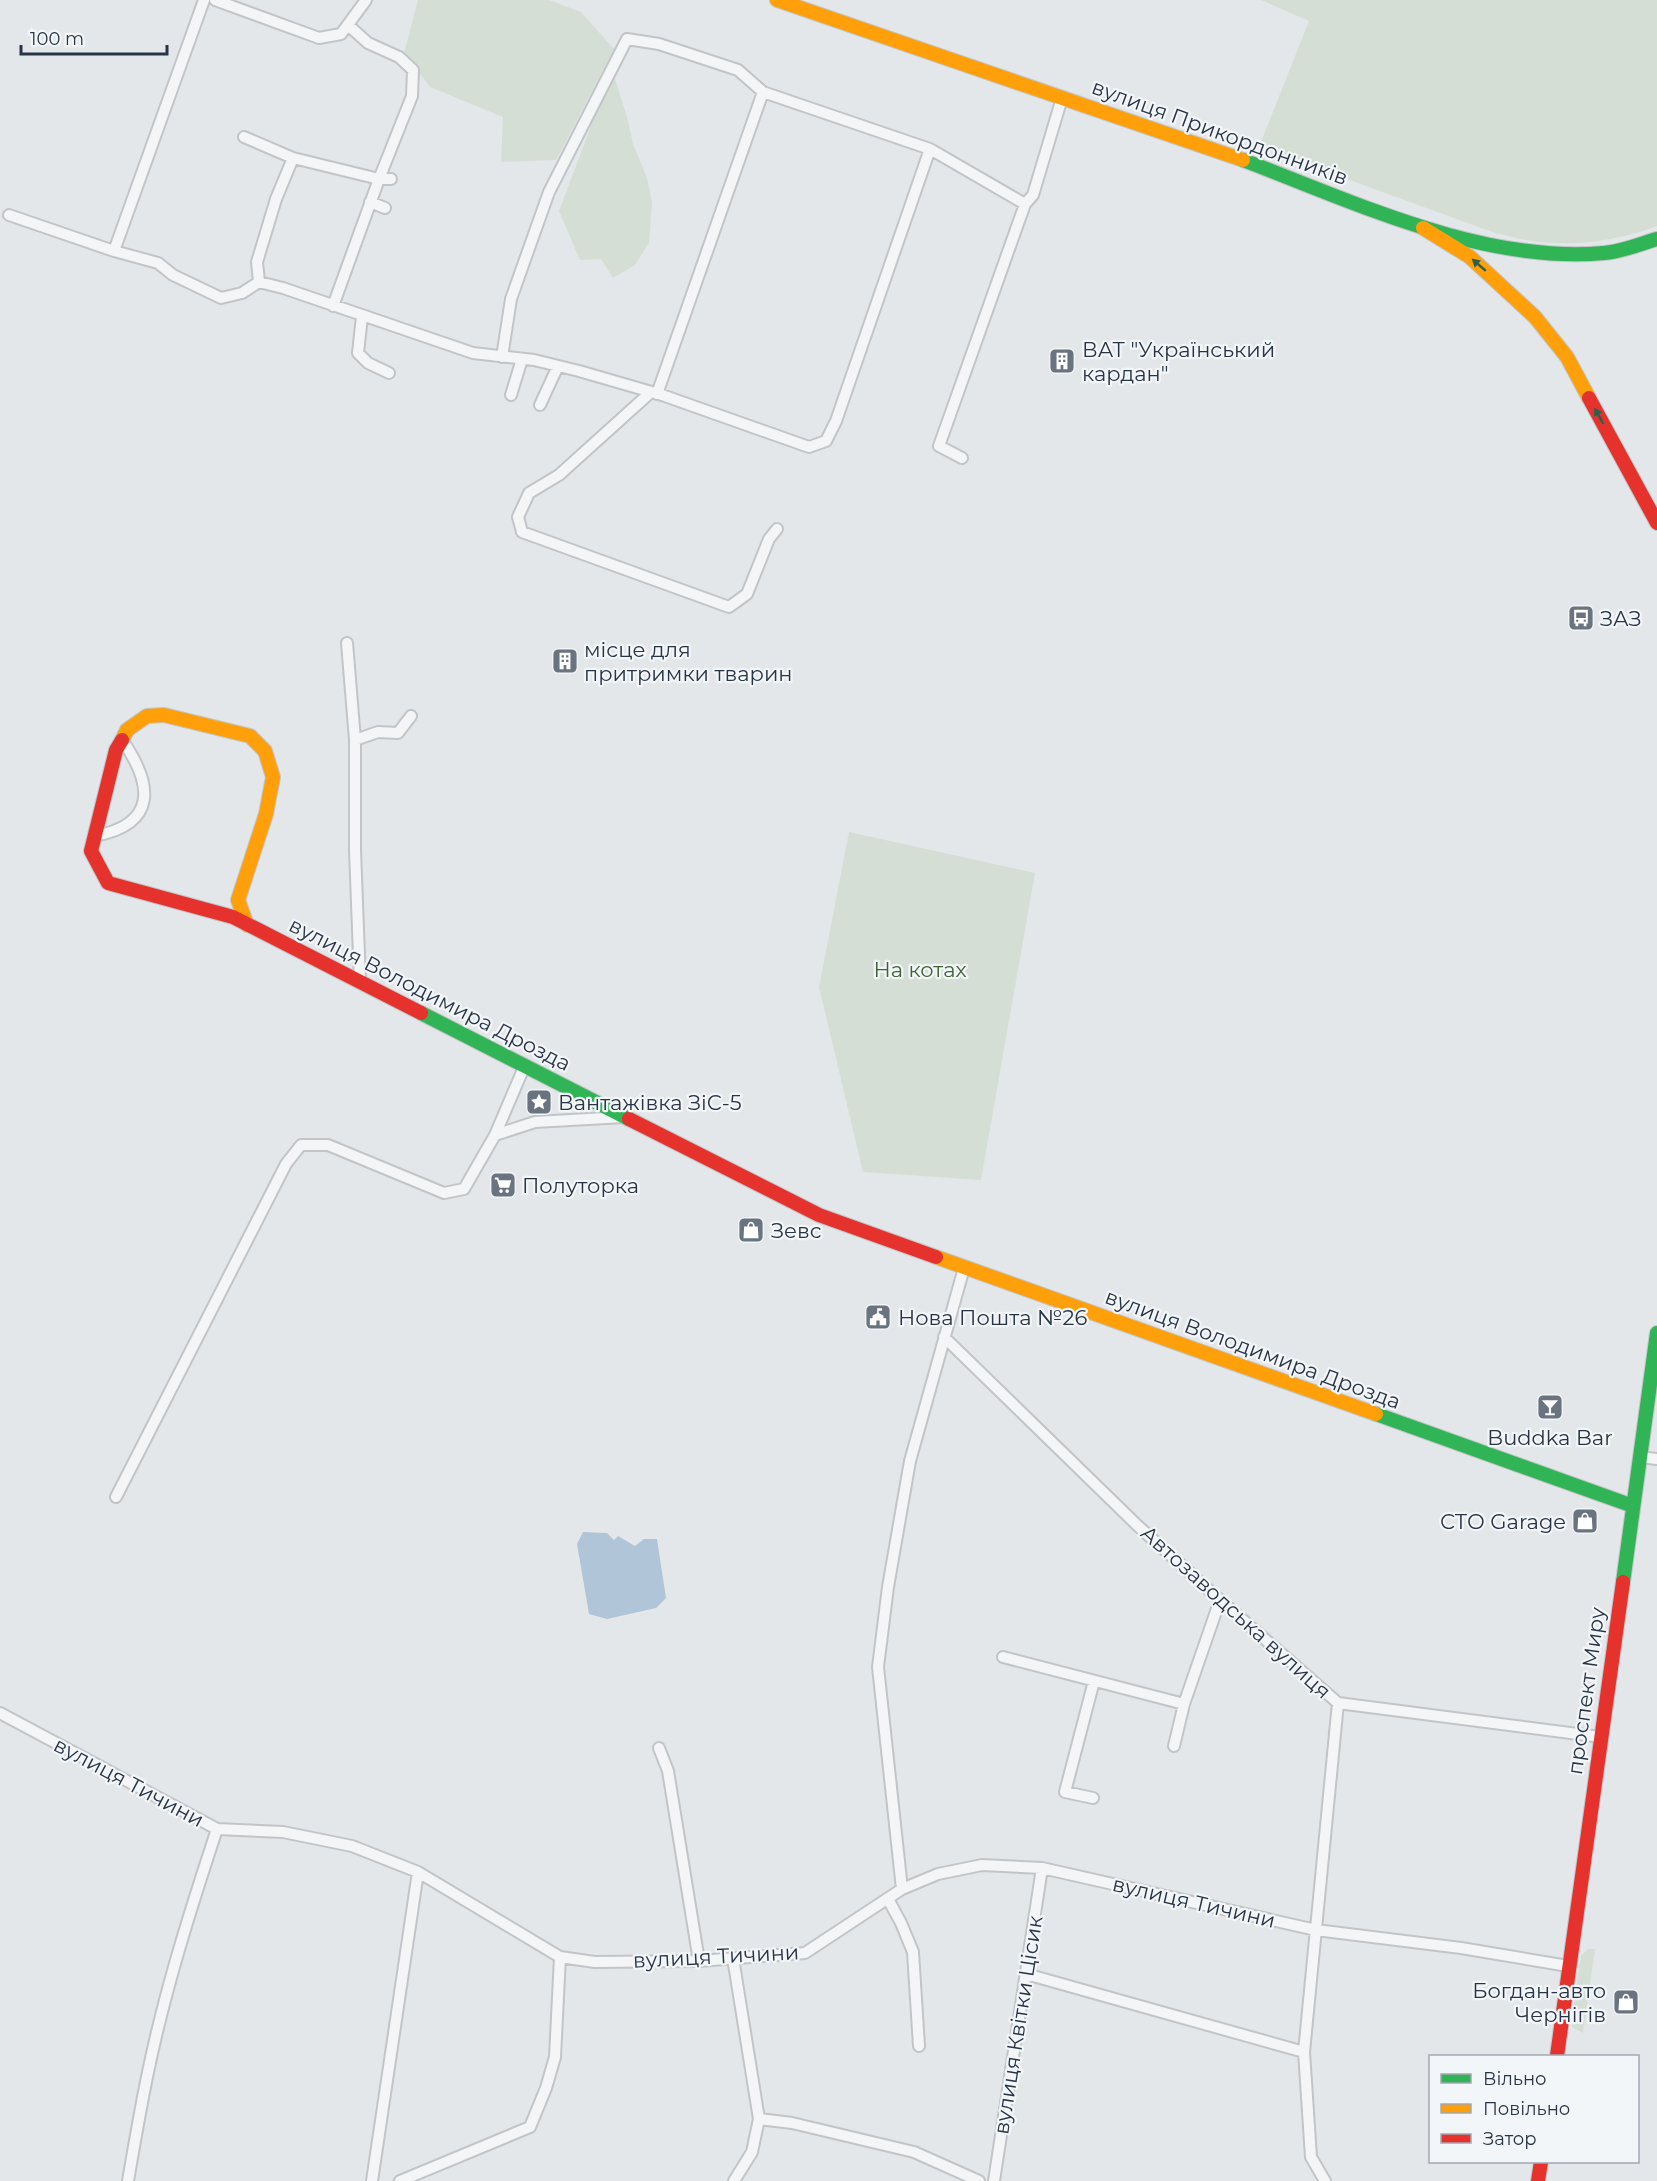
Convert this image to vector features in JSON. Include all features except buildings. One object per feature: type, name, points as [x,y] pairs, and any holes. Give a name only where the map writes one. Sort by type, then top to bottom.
[{"type":"street","points":[[114,251],[204,0]]},
{"type":"street","points":[[214,0],[319,38],[341,34],[366,0]]},
{"type":"street","name":"вулиця Прикордонників","points":[[777,0],[1237,158],[1423,228],[1528,253],[1572,255],[1607,253],[1657,238]]},
{"type":"street","points":[[333,306],[361,247],[370,202],[412,96],[413,70],[399,57],[368,43],[348,25]]},
{"type":"street","points":[[502,357],[511,299],[549,192],[627,39],[658,44],[738,70],[763,92],[930,149],[1025,204]]},
{"type":"street","points":[[763,92],[654,393],[558,475],[529,493],[518,517],[522,531],[729,607],[747,594],[769,539],[777,529]]},
{"type":"street","points":[[962,458],[939,446],[1025,204],[1033,195],[1062,98]]},
{"type":"street","points":[[244,137],[293,158],[379,179],[391,179]]},
{"type":"street","points":[[9,215],[114,251],[158,263],[173,275],[221,298],[242,293],[259,282],[283,288],[473,353],[558,366],[654,393],[808,447],[826,441],[836,421],[904,207],[930,149]]},
{"type":"street","points":[[259,282],[256,262],[276,199],[293,158]]},
{"type":"street","points":[[370,202],[385,208]]},
{"type":"street","points":[[1423,228],[1470,257],[1508,290],[1535,317],[1567,357],[1657,523]]},
{"type":"street","points":[[362,316],[358,353],[368,363],[389,373]]},
{"type":"street","points":[[511,395],[522,359]]},
{"type":"street","points":[[540,405],[558,366]]},
{"type":"street","points":[[347,643],[355,740],[355,850],[360,982]]},
{"type":"street","name":"вулиця Володимира Дрозда","points":[[238,900],[266,814],[273,777],[265,751],[250,736],[164,715],[147,716],[127,729],[117,750],[91,851],[108,883],[248,924],[819,1215],[1633,1506]]},
{"type":"street","points":[[355,740],[378,732],[398,733],[411,716]]},
{"type":"street","points":[[95,836],[123,828],[137,816],[144,802],[144,783],[137,761],[122,740]]},
{"type":"street","points":[[219,914],[231,908],[238,900],[248,924]]},
{"type":"street","points":[[116,1497],[286,1164],[301,1145],[328,1145],[444,1193],[464,1189],[495,1135],[525,1065]]},
{"type":"street","points":[[495,1135],[535,1122],[626,1117]]},
{"type":"street","points":[[903,1889],[878,1667],[888,1587],[910,1461],[964,1268]]},
{"type":"street","name":"проспект Миру","points":[[1557,2055],[1657,1332]]},
{"type":"street","name":"Автозаводська вулиця","points":[[944,1337],[1138,1526],[1338,1703],[1600,1737]]},
{"type":"street","points":[[1640,1457],[1657,1459]]},
{"type":"street","points":[[1174,1746],[1184,1704],[1220,1600]]},
{"type":"street","points":[[1003,1658],[1184,1704]]},
{"type":"street","points":[[1093,1798],[1065,1792],[1094,1681]]},
{"type":"street","points":[[1325,2181],[1311,2157],[1304,2052],[1338,1703]]},
{"type":"street","name":"вулиця Тичини","points":[[0,1713],[217,1829],[283,1832],[352,1846],[418,1872],[560,1957],[595,1962],[699,1962],[806,1953],[903,1889],[938,1875],[982,1865],[1042,1868],[1316,1930],[1461,1948],[1568,1966]]},
{"type":"street","points":[[659,1748],[668,1771],[699,1962]]},
{"type":"street","points":[[128,2181],[147,2075],[172,1974],[190,1909],[217,1829]]},
{"type":"street","name":"вулиця Квітки Цісик","points":[[994,2181],[1042,1868]]},
{"type":"street","points":[[372,2181],[418,1872]]},
{"type":"street","points":[[888,1899],[902,1923],[913,1952],[919,2046]]},
{"type":"street","points":[[400,2181],[530,2127],[546,2088],[555,2057],[560,1957]]},
{"type":"street","points":[[733,1959],[759,2119],[752,2152],[734,2181]]},
{"type":"street","points":[[1026,1974],[1304,2052]]},
{"type":"street","points":[[759,2119],[792,2123],[914,2152],[979,2181]]},
{"type":"street","points":[[1538,2181],[1541,2163]]},
{"type":"green space","points":[[418,0],[549,0],[581,12],[614,49],[556,160],[501,162],[503,117],[430,87],[404,53]]},
{"type":"green space","points":[[1261,0],[1657,0],[1657,226],[1627,236],[1579,243],[1523,240],[1495,233],[1259,147],[1309,21]]},
{"type":"green space","points":[[612,70],[633,144],[647,178],[652,202],[649,243],[635,265],[613,278],[601,259],[580,260],[559,211]]},
{"type":"green space","name":"На котах","points":[[849,832],[1035,873],[981,1180],[863,1172],[819,987]]},
{"type":"green space","points":[[1588,1949],[1595,1949],[1583,2033],[1572,2027],[1581,1956]]},
{"type":"water","points":[[583,1532],[607,1533],[614,1540],[618,1536],[635,1546],[644,1539],[657,1539],[666,1598],[656,1608],[607,1619],[589,1614],[577,1544]]},
{"type":"traffic: fast","points":[[1243,160],[1374,211],[1466,239],[1512,249],[1558,254],[1604,253],[1657,239]]},
{"type":"traffic: fast","points":[[421,1013],[629,1119]]},
{"type":"traffic: fast","points":[[1623,1582],[1657,1333]]},
{"type":"traffic: fast","points":[[1376,1414],[1633,1506]]},
{"type":"traffic: slow","points":[[777,0],[1243,160]]},
{"type":"traffic: slow","points":[[1423,228],[1470,257],[1535,317],[1567,357],[1589,398]]},
{"type":"traffic: slow","points":[[122,740],[127,730],[147,716],[164,715],[250,736],[265,751],[273,777],[266,814],[238,900],[247,925]]},
{"type":"traffic: slow","points":[[936,1257],[1376,1414]]},
{"type":"traffic: jam","points":[[1589,398],[1657,523]]},
{"type":"traffic: jam","points":[[122,740],[116,750],[91,851],[108,883],[233,917],[421,1013]]},
{"type":"traffic: jam","points":[[629,1119],[819,1215],[936,1257]]},
{"type":"traffic: jam","points":[[1557,2055],[1623,1582]]},
{"type":"traffic: jam","points":[[1538,2181],[1541,2163]]},
{"type":"place","name":"ВАТ \"Український кардан\"","points":[[1062,361]]},
{"type":"place","name":"ЗАЗ","points":[[1581,618]]},
{"type":"place","name":"місце для притримки тварин","points":[[565,661]]},
{"type":"place","name":"Вантажівка ЗіС-5","points":[[539,1102]]},
{"type":"place","name":"Полуторка","points":[[503,1185]]},
{"type":"place","name":"Зевс","points":[[751,1230]]},
{"type":"place","name":"Нова Пошта №26","points":[[878,1317]]},
{"type":"place","name":"Buddka Bar","points":[[1550,1407]]},
{"type":"place","name":"СТО Garage","points":[[1585,1521]]},
{"type":"place","name":"Богдан-авто Чернігів","points":[[1626,2002]]}]
